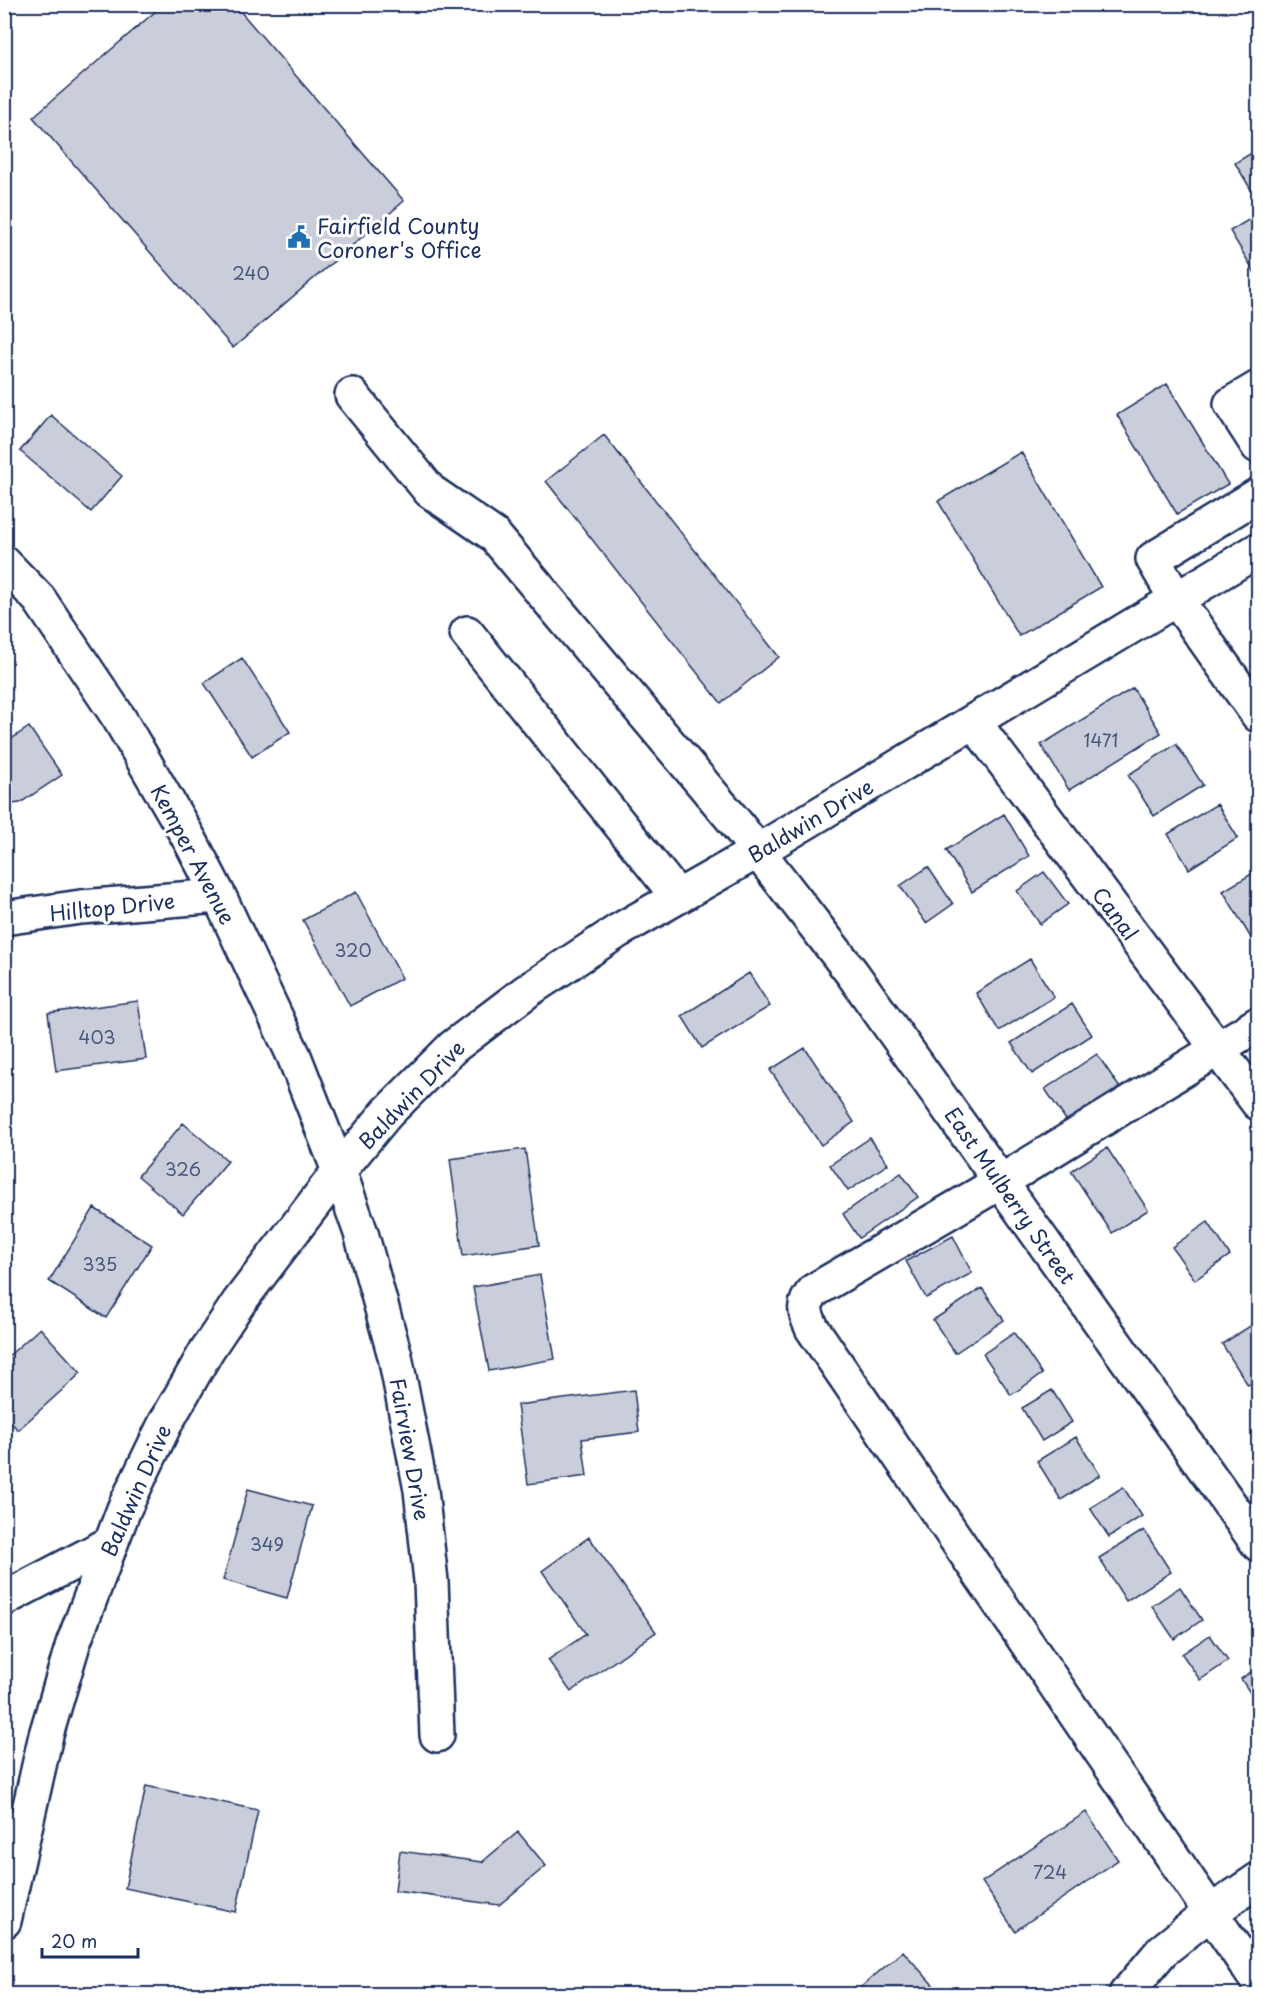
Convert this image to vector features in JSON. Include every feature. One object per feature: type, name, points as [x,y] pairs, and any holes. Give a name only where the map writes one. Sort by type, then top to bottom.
[{"type":"street","points":[[1258,388],[1231,404],[1258,446]]},
{"type":"street","name":"East Mulberry Street","points":[[352,395],[429,491],[494,536],[758,851],[852,973],[1002,1180],[1258,1544]]},
{"type":"street","points":[[1258,495],[1153,559],[1176,599],[1258,715]]},
{"type":"street","name":"Baldwin Drive","points":[[4,1921],[46,1735],[73,1644],[109,1544],[165,1424],[207,1350],[239,1302],[339,1171],[387,1113],[453,1047],[527,990],[618,931],[758,851],[1258,550]]},
{"type":"street","name":"Kemper Avenue","points":[[4,563],[39,599],[119,718],[191,842],[219,896],[294,1056],[339,1171]]},
{"type":"street","points":[[468,633],[678,897]]},
{"type":"street","name":"Canal","points":[[974,722],[1258,1103]]},
{"type":"street","name":"Hilltop Drive","points":[[4,918],[81,907],[219,896]]},
{"type":"street","points":[[1258,1024],[1002,1180],[815,1290],[807,1298],[805,1307],[812,1328],[1258,1982]]},
{"type":"street","name":"Fairview Drive","points":[[339,1171],[360,1233],[394,1356],[421,1490],[431,1581],[437,1735]]},
{"type":"street","points":[[4,1599],[109,1544]]},
{"type":"street","points":[[1126,1995],[1162,1951],[1211,1912],[1258,1880]]},
{"type":"building","points":[[164,4],[234,4],[404,201],[233,348],[33,117]]},
{"type":"building","points":[[1258,149],[1258,201],[1235,163]]},
{"type":"building","points":[[1258,214],[1258,278],[1230,231]]},
{"type":"building","points":[[1167,384],[1228,484],[1177,514],[1117,415]]},
{"type":"building","points":[[51,415],[122,476],[91,512],[20,451]]},
{"type":"building","points":[[604,435],[779,657],[721,703],[546,481]]},
{"type":"building","points":[[1021,452],[1101,587],[1019,636],[938,501]]},
{"type":"building","points":[[242,658],[290,732],[252,757],[204,683]]},
{"type":"building","points":[[1133,688],[1161,733],[1069,790],[1041,745]]},
{"type":"building","points":[[29,727],[62,775],[20,803],[4,805],[4,744]]},
{"type":"building","points":[[1176,744],[1203,785],[1154,816],[1128,775]]},
{"type":"building","points":[[1217,804],[1238,838],[1189,869],[1168,834]]},
{"type":"building","points":[[1004,814],[1029,856],[972,892],[946,850]]},
{"type":"building","points":[[928,867],[953,904],[926,923],[900,886]]},
{"type":"building","points":[[1258,870],[1258,934],[1251,938],[1223,891]]},
{"type":"building","points":[[1044,872],[1068,904],[1040,924],[1017,891]]},
{"type":"building","points":[[356,892],[402,978],[350,1006],[303,920]]},
{"type":"building","points":[[1030,959],[1054,997],[999,1031],[976,993]]},
{"type":"building","points":[[749,973],[770,1006],[702,1048],[682,1016]]},
{"type":"building","points":[[138,1001],[146,1059],[56,1071],[48,1013]]},
{"type":"building","points":[[1072,1004],[1092,1035],[1032,1074],[1011,1043]]},
{"type":"building","points":[[805,1048],[854,1122],[821,1145],[770,1070]]},
{"type":"building","points":[[1097,1054],[1120,1088],[1068,1123],[1045,1089]]},
{"type":"building","points":[[183,1123],[228,1161],[183,1214],[138,1176]]},
{"type":"building","points":[[870,1138],[888,1164],[848,1191],[830,1165]]},
{"type":"building","points":[[1107,1148],[1148,1210],[1112,1233],[1071,1171]]},
{"type":"building","points":[[525,1149],[539,1245],[463,1256],[450,1159]]},
{"type":"building","points":[[901,1173],[918,1197],[859,1238],[843,1214]]},
{"type":"building","points":[[94,1208],[152,1245],[106,1318],[49,1281]]},
{"type":"building","points":[[1208,1222],[1230,1255],[1195,1280],[1172,1247]]},
{"type":"building","points":[[953,1236],[972,1273],[926,1298],[906,1261]]},
{"type":"building","points":[[540,1275],[555,1359],[489,1371],[473,1287]]},
{"type":"building","points":[[982,1288],[1004,1320],[955,1353],[933,1320]]},
{"type":"building","points":[[1258,1321],[1258,1378],[1248,1385],[1222,1344]]},
{"type":"building","points":[[40,1328],[81,1373],[18,1430],[4,1415],[4,1360]]},
{"type":"building","points":[[1014,1333],[1042,1374],[1011,1395],[983,1354]]},
{"type":"building","points":[[634,1390],[639,1432],[582,1439],[587,1476],[528,1484],[517,1405]]},
{"type":"building","points":[[1052,1390],[1072,1422],[1042,1441],[1022,1408]]},
{"type":"building","points":[[1076,1437],[1100,1475],[1061,1500],[1037,1461]]},
{"type":"building","points":[[1123,1487],[1142,1516],[1109,1537],[1090,1508]]},
{"type":"building","points":[[248,1489],[312,1506],[287,1598],[223,1580]]},
{"type":"building","points":[[1144,1530],[1171,1572],[1126,1601],[1099,1558]]},
{"type":"building","points":[[589,1537],[656,1632],[571,1692],[548,1660],[586,1634],[542,1571]]},
{"type":"building","points":[[1180,1587],[1202,1620],[1174,1639],[1152,1606]]},
{"type":"building","points":[[1210,1635],[1228,1661],[1200,1680],[1182,1654]]},
{"type":"building","points":[[1258,1667],[1258,1705],[1241,1679]]},
{"type":"building","points":[[146,1786],[258,1810],[236,1912],[125,1888]]},
{"type":"building","points":[[1086,1812],[1118,1860],[1015,1931],[982,1882]]},
{"type":"building","points":[[518,1832],[546,1866],[499,1905],[395,1891],[400,1851],[482,1862]]},
{"type":"building","points":[[903,1951],[941,1994],[853,1994]]},
{"type":"place","name":"Fairfield County Coroner's Office","points":[[299,237]]}]
